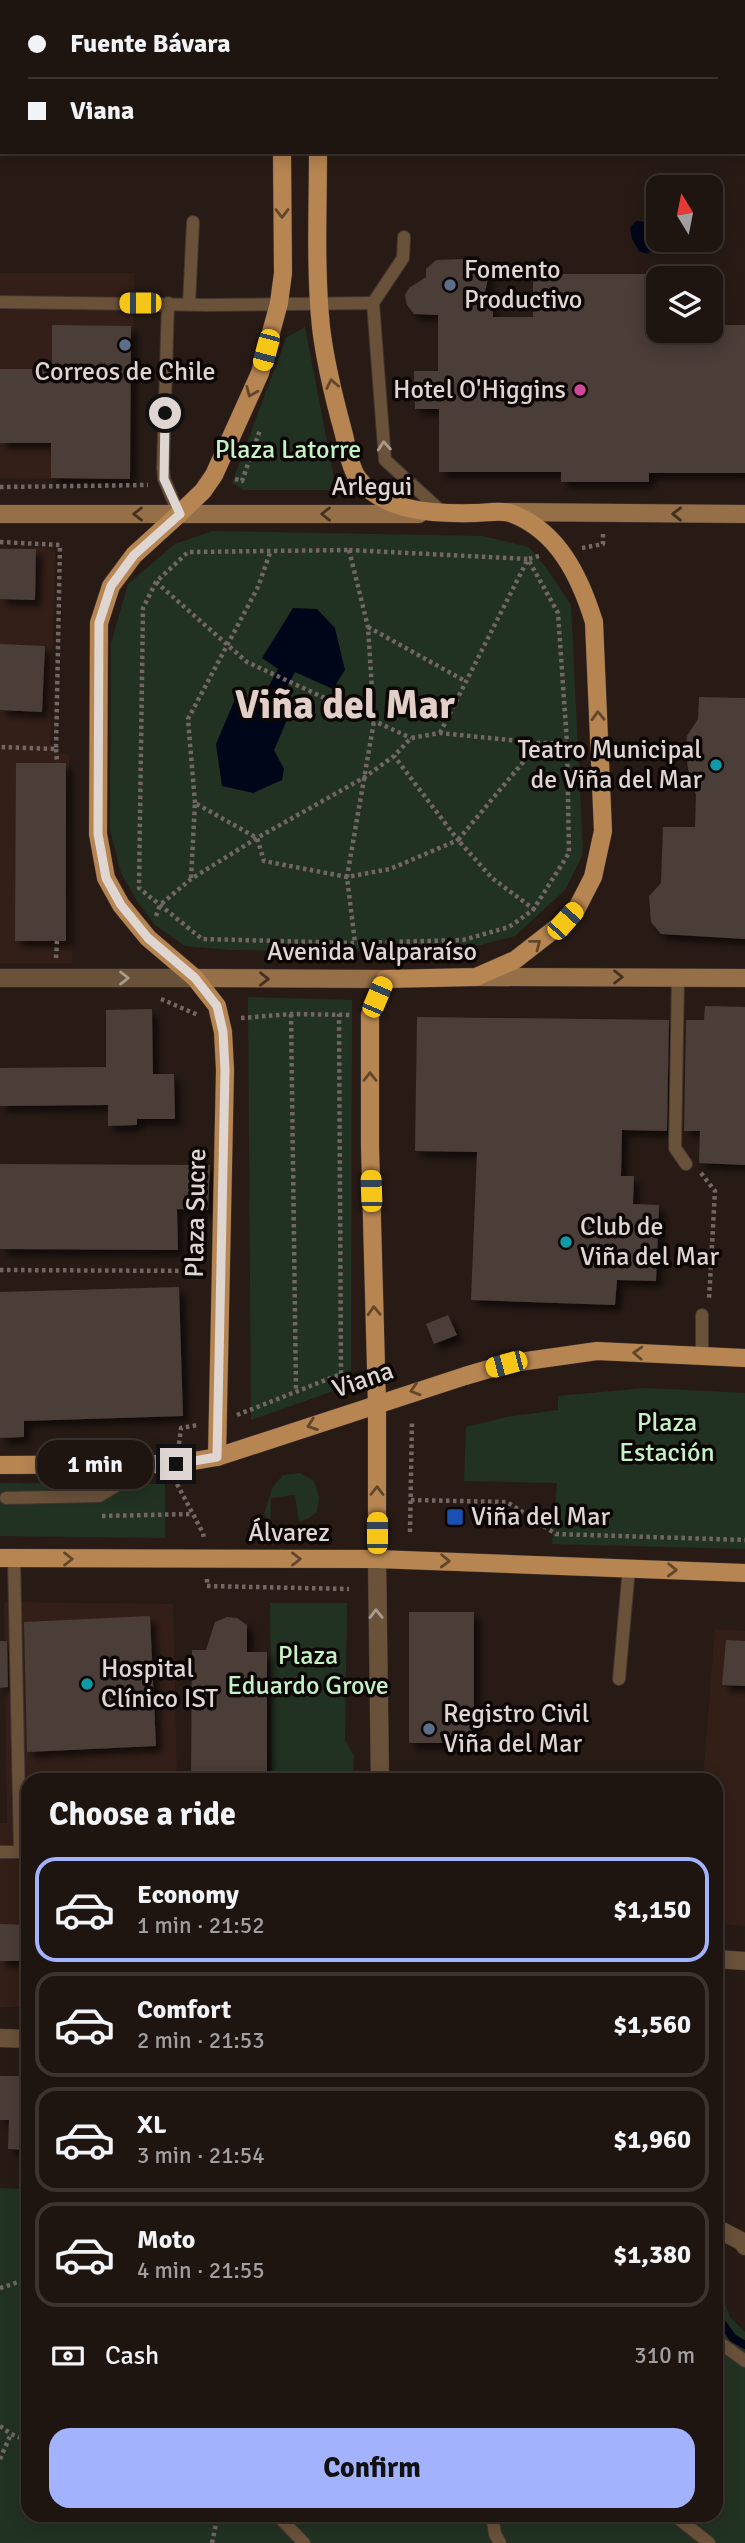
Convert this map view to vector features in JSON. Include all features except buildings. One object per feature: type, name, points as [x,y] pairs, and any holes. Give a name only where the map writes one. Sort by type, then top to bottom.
[{"type":"main road","points":[[180,514],[214,475],[260,373],[279,303],[283,273],[282,154]]},
{"type":"main road","points":[[318,154],[318,271],[322,331],[336,405],[355,474],[366,488],[382,499],[443,514]]},
{"type":"main road","points":[[476,977],[515,960],[576,910],[593,877],[603,831],[594,622],[585,592],[561,552],[541,529],[508,512]]},
{"type":"main road","name":"Arlegui","points":[[0,514],[745,514]]},
{"type":"main road","name":"Plaza Sucre","points":[[180,514],[134,555],[111,586],[99,623],[98,834],[106,878],[121,905],[148,938],[195,978],[217,1006],[221,1020],[225,1070],[217,1457]]},
{"type":"main road","name":"Avenida Valparaíso","points":[[195,978],[745,978]]},
{"type":"main road","points":[[377,1559],[370,1015],[385,979]]},
{"type":"main road","name":"Viana","points":[[0,1465],[151,1465],[217,1457],[412,1391],[506,1364],[597,1351],[745,1358]]},
{"type":"main road","name":"Álvarez","points":[[7,1559],[377,1559],[745,1573]]},
{"type":"street","name":"Avenida Valparaíso","points":[[0,978],[195,978]]},
{"type":"street","points":[[377,1559],[380,1773]]},
{"type":"street","points":[[723,1959],[745,1961]]},
{"type":"street","points":[[0,2038],[21,2039]]},
{"type":"street","points":[[723,2232],[743,2242],[745,2246]]},
{"type":"lane","points":[[189,304],[192,222]]},
{"type":"lane","points":[[404,237],[403,258],[373,303],[385,460],[443,514]]},
{"type":"lane","points":[[0,302],[373,303]]},
{"type":"lane","points":[[168,303],[164,479],[180,514]]},
{"type":"lane","points":[[678,978],[676,1148],[686,1164]]},
{"type":"lane","points":[[702,1315],[702,1357]]},
{"type":"lane","points":[[6,1498],[99,1496],[151,1465]]},
{"type":"lane","points":[[7,1559],[21,1801]]},
{"type":"lane","points":[[620,1679],[629,1568]]},
{"type":"lane","points":[[0,1852],[21,1853]]},
{"type":"lane","points":[[723,2345],[745,2361]]},
{"type":"lane","points":[[284,2522],[304,2543]]},
{"type":"lane","points":[[493,2522],[500,2543]]},
{"type":"lane","points":[[683,2522],[709,2543]]},
{"type":"path","points":[[214,475],[242,481]]},
{"type":"path","points":[[0,487],[145,487],[164,479]]},
{"type":"path","points":[[528,559],[558,613],[567,743],[569,853],[533,910],[509,927],[463,940],[355,943],[202,939],[139,888],[143,608],[156,582],[188,552],[349,550],[528,559],[603,544],[604,513]]},
{"type":"path","points":[[0,542],[60,545],[57,763]]},
{"type":"path","points":[[191,879],[195,803],[188,719],[258,587],[271,550]]},
{"type":"path","points":[[349,550],[368,627],[374,721],[347,877],[355,943]]},
{"type":"path","points":[[440,733],[528,559]]},
{"type":"path","points":[[156,582],[247,662],[411,738],[440,733],[540,743],[567,743]]},
{"type":"path","points":[[368,627],[466,681]]},
{"type":"path","points":[[148,938],[160,905],[191,879],[365,777],[394,756],[411,738]]},
{"type":"path","points":[[195,803],[257,838],[264,861],[347,877],[390,869],[458,840],[540,743]]},
{"type":"path","points":[[0,747],[56,749]]},
{"type":"path","points":[[394,756],[458,840],[492,878],[533,910],[565,921]]},
{"type":"path","points":[[154,996],[190,1014],[221,1020],[291,1014],[370,1015]]},
{"type":"path","points":[[291,1014],[296,1391]]},
{"type":"path","points":[[181,1428],[218,1421],[257,1408],[341,1374],[339,1014]]},
{"type":"path","points":[[0,1270],[222,1271]]},
{"type":"path","points":[[410,1532],[412,1422]]},
{"type":"path","points":[[411,1500],[507,1502],[556,1534],[745,1541]]},
{"type":"path","points":[[0,2288],[21,2281]]},
{"type":"path","points":[[0,2426],[21,2438]]},
{"type":"path","points":[[0,2459],[11,2434]]},
{"type":"path","points":[[212,2543],[216,2522]]},
{"type":"shaded area","points":[[0,273],[134,273],[132,481],[0,478]]},
{"type":"shaded area","points":[[0,548],[47,548],[55,552],[50,752],[69,755],[72,963],[0,963]]},
{"type":"shaded area","points":[[4,1602],[173,1604],[177,1773],[21,1773],[21,2007],[0,2007],[0,1823],[7,1823]]},
{"type":"shaded area","points":[[715,1629],[745,1631],[745,1926],[723,1924],[723,1773],[704,1773]]},
{"type":"green space","name":"Plaza Latorre","points":[[305,327],[335,483],[329,490],[244,490],[232,483],[286,338]]},
{"type":"green space","points":[[213,531],[482,536],[529,547],[547,569],[571,605],[583,854],[565,890],[515,936],[454,952],[230,950],[185,946],[155,925],[137,901],[121,873],[110,830],[111,643],[128,584],[175,544]]},
{"type":"green space","points":[[248,997],[352,1000],[351,1385],[251,1420]]},
{"type":"green space","name":"Plaza Estación","points":[[646,1388],[745,1393],[745,1549],[552,1544],[557,1483],[464,1481],[466,1427],[507,1417],[558,1410],[558,1396]]},
{"type":"green space","points":[[300,1473],[314,1481],[319,1497],[317,1512],[299,1522],[295,1495],[271,1498],[270,1526],[264,1513],[273,1487],[283,1475]]},
{"type":"green space","points":[[0,1483],[165,1484],[165,1538],[0,1536]]},
{"type":"green space","name":"Plaza Eduardo Grove","points":[[270,1603],[347,1603],[345,1740],[354,1756],[353,1773],[272,1773]]},
{"type":"green space","points":[[0,2188],[21,2189],[21,2522],[723,2522],[723,2298],[730,2317],[745,2332],[745,2543],[0,2543]]},
{"type":"water","points":[[636,221],[646,222],[646,252],[650,252],[647,254],[639,251],[632,239],[630,228]]},
{"type":"water","points":[[293,608],[317,609],[335,628],[345,670],[333,689],[295,672],[273,713],[287,720],[274,750],[284,769],[282,780],[253,793],[222,786],[216,744],[236,697],[257,708],[278,669],[262,658]]},
{"type":"waterway","points":[[723,2324],[733,2338],[745,2345]]},
{"type":"place","name":"Fomento Productivo","points":[[450,285]]},
{"type":"place","name":"Correos de Chile","points":[[125,345]]},
{"type":"place","name":"Hotel O'Higgins","points":[[580,390]]},
{"type":"place","name":"Teatro Municipal de Viña del Mar","points":[[716,765]]},
{"type":"place","name":"Club de Viña del Mar","points":[[566,1242]]},
{"type":"place","name":"Viña del Mar","points":[[455,1517]]},
{"type":"place","name":"Hospital Clínico IST","points":[[87,1684]]},
{"type":"place","name":"Registro Civil Viña del Mar","points":[[429,1729]]},
{"type":"district","name":"Viña del Mar","points":[[345,705]]},
{"type":"route","points":[[165,413],[164,479],[180,514],[134,555],[111,586],[99,623],[98,834],[106,878],[121,905],[148,938],[195,978],[217,1006],[223,1032],[225,1070],[217,1457],[176,1464]]}]
